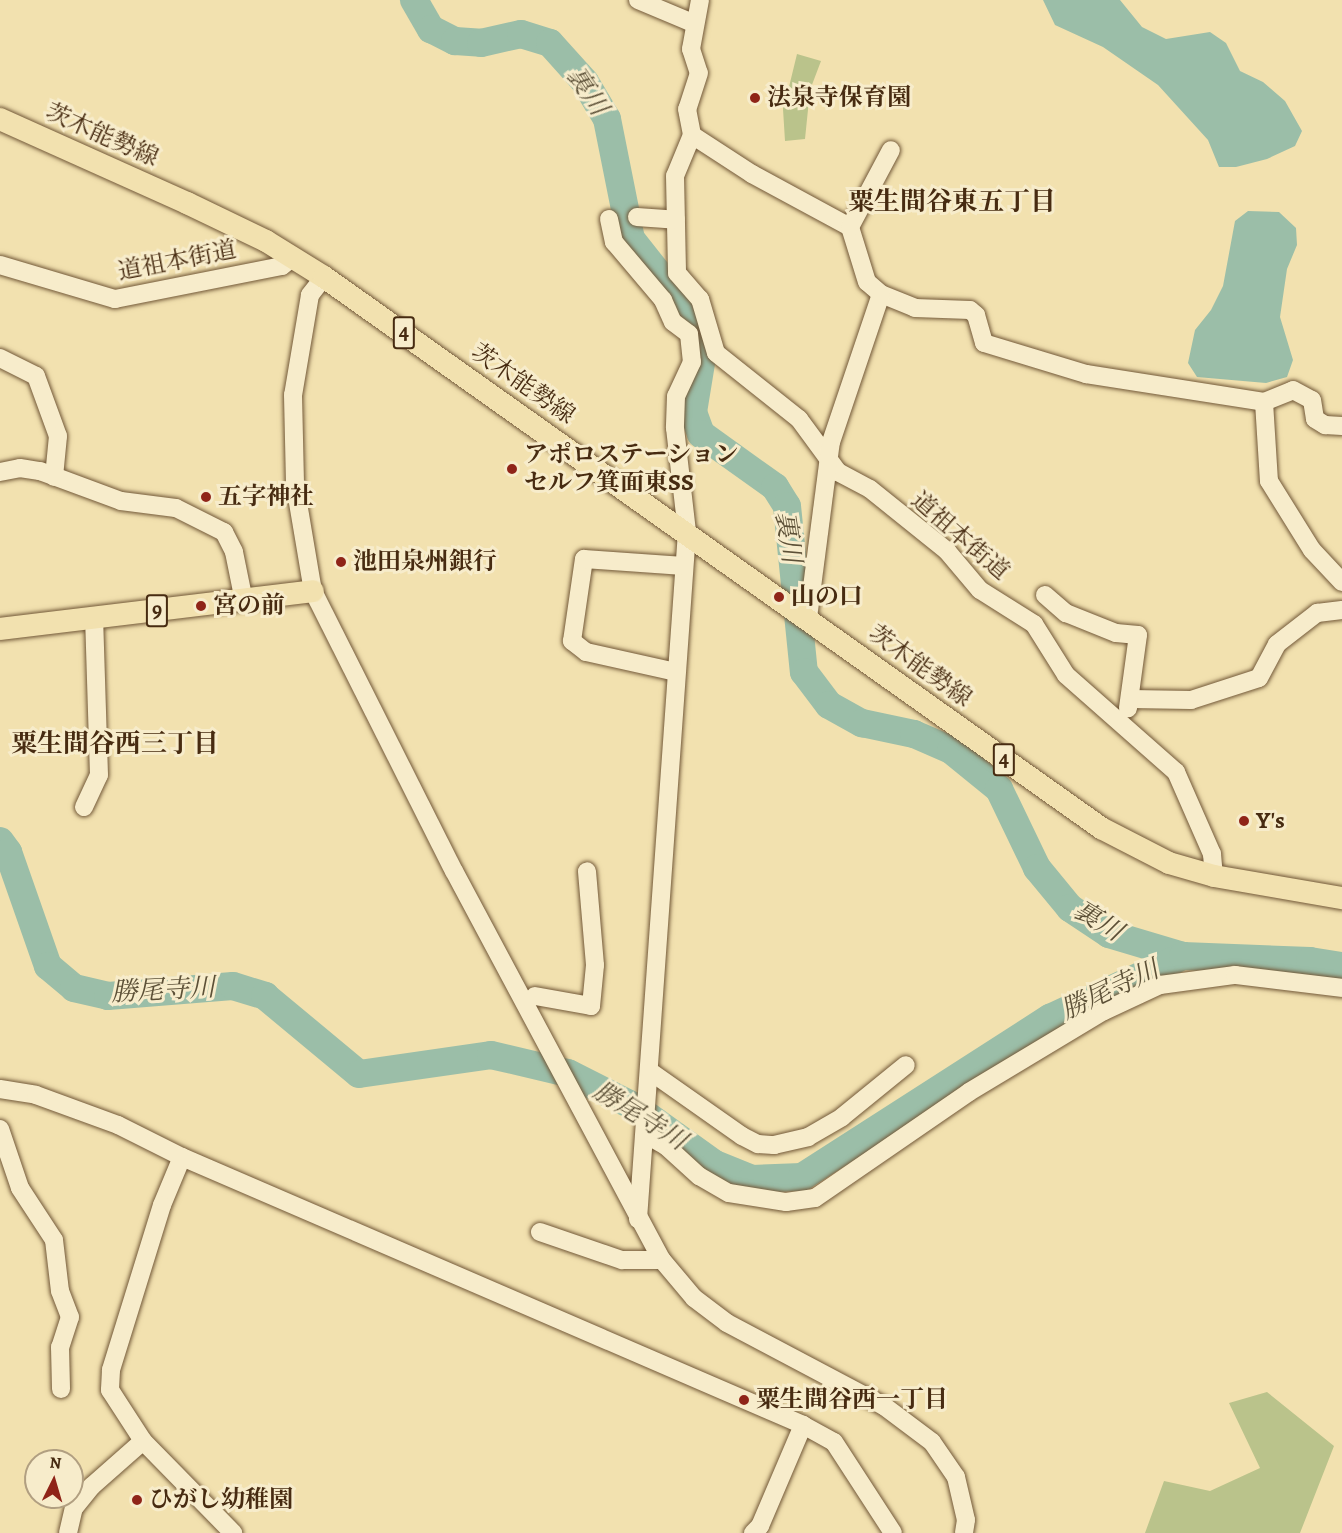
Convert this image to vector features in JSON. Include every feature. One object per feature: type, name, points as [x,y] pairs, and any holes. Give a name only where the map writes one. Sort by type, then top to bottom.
[{"type":"main road","name":"茨木能勢線","points":[[0,119],[187,202],[293,257],[779,597],[1101,828],[1169,863],[1214,876],[1342,898]]},
{"type":"main road","name":"9","points":[[0,629],[313,591]]},
{"type":"street","points":[[638,0],[695,24]]},
{"type":"street","points":[[637,217],[676,220],[675,176],[692,135],[687,109],[699,74],[691,49],[700,0]]},
{"type":"street","points":[[692,135],[752,174],[850,227],[867,282],[881,294],[915,308],[970,310],[976,315],[984,342],[1086,374],[1264,402],[1293,390],[1312,400],[1315,419],[1325,425],[1342,426]]},
{"type":"street","points":[[850,227],[891,150]]},
{"type":"street","points":[[609,219],[614,242],[663,300],[673,322],[689,334],[692,362],[675,396],[675,428],[687,532],[651,1072],[638,1219]]},
{"type":"street","name":"道祖本街道","points":[[676,220],[677,273],[700,299],[716,353],[799,419],[827,460],[947,551],[980,590],[1034,624],[1066,675],[1176,772],[1212,855],[1214,876]]},
{"type":"street","name":"道祖本街道","points":[[0,265],[115,299],[282,266],[293,257]]},
{"type":"street","points":[[324,277],[310,295],[293,395],[295,485],[313,591],[545,1042],[662,1260],[694,1298],[727,1323],[884,1406],[932,1442],[956,1478],[966,1520],[964,1533]]},
{"type":"street","points":[[808,618],[827,460],[881,294]]},
{"type":"street","points":[[689,334],[708,322]]},
{"type":"street","points":[[0,358],[36,376],[58,436],[54,477]]},
{"type":"street","points":[[1264,402],[1269,481],[1312,550],[1342,582]]},
{"type":"street","points":[[0,472],[20,468],[54,477],[121,501],[176,508],[224,532],[234,552],[244,601]]},
{"type":"street","points":[[676,672],[586,652],[572,641],[584,559],[684,566]]},
{"type":"street","points":[[1045,595],[1066,613],[1116,633],[1138,635],[1131,699],[1122,724]]},
{"type":"street","points":[[1131,699],[1191,700],[1259,678],[1276,644],[1317,613],[1342,610]]},
{"type":"street","points":[[84,807],[99,775],[94,618]]},
{"type":"street","points":[[535,996],[591,1006],[595,965],[587,871]]},
{"type":"street","points":[[645,1134],[666,1146],[699,1176],[729,1193],[786,1202],[814,1198],[969,1092],[1104,1011],[1160,985],[1235,975],[1342,988]]},
{"type":"street","points":[[651,1072],[742,1136],[774,1145],[808,1137],[842,1117],[906,1065]]},
{"type":"street","points":[[0,1089],[36,1095],[118,1125],[182,1157],[803,1425],[834,1442],[893,1533]]},
{"type":"street","points":[[0,1129],[20,1188],[54,1240],[60,1291],[70,1317],[60,1347],[61,1389]]},
{"type":"street","points":[[182,1157],[162,1205],[111,1370],[110,1390],[143,1441],[233,1533]]},
{"type":"street","points":[[540,1232],[622,1260],[662,1260]]},
{"type":"street","points":[[753,1533],[760,1526],[803,1425]]},
{"type":"street","points":[[68,1533],[74,1508],[143,1441]]},
{"type":"green space","points":[[797,54],[821,61],[810,90],[805,139],[785,141],[782,93],[788,91]]},
{"type":"green space","points":[[1267,1392],[1334,1446],[1300,1533],[1145,1533],[1164,1481],[1210,1491],[1260,1468],[1229,1403]]},
{"type":"shaded area","points":[[1043,0],[1120,0],[1142,27],[1166,39],[1210,32],[1226,43],[1240,71],[1263,82],[1285,101],[1302,131],[1295,146],[1267,159],[1236,167],[1219,167],[1208,140],[1158,85],[1103,47],[1055,25]]},
{"type":"shaded area","points":[[1248,211],[1279,212],[1296,228],[1297,245],[1287,269],[1280,317],[1293,360],[1287,377],[1266,383],[1197,377],[1188,363],[1195,330],[1211,310],[1223,286],[1235,221]]},
{"type":"waterway","name":"裏川","points":[[414,0],[431,29],[455,41],[481,43],[521,34],[550,43],[585,82],[607,119],[631,239],[696,321],[703,351],[693,412],[701,434],[775,487],[787,506],[804,672],[829,705],[862,723],[914,734],[951,750],[999,789],[1037,868],[1070,908],[1109,934],[1183,956]]},
{"type":"waterway","name":"勝尾寺川","points":[[0,841],[8,852],[48,966],[74,988],[108,996],[233,986],[265,996],[359,1074],[491,1055],[568,1073],[637,1108],[715,1164],[752,1179],[802,1177],[1050,1018],[1183,956],[1310,961],[1342,966]]},
{"type":"place","name":"法泉寺保育園","points":[[755,98]]},
{"type":"place","name":"アポロステーション セルフ箕面東SS","points":[[512,469]]},
{"type":"place","name":"五字神社","points":[[206,497]]},
{"type":"place","name":"池田泉州銀行","points":[[341,562]]},
{"type":"place","name":"山の口","points":[[779,597]]},
{"type":"place","name":"宮の前","points":[[201,606]]},
{"type":"place","name":"Y's","points":[[1244,821]]},
{"type":"place","name":"粟生間谷西一丁目","points":[[744,1400]]},
{"type":"place","name":"ひがし幼稚園","points":[[137,1500]]},
{"type":"district","name":"粟生間谷東五丁目","points":[[952,202]]},
{"type":"district","name":"粟生間谷西三丁目","points":[[115,744]]}]
